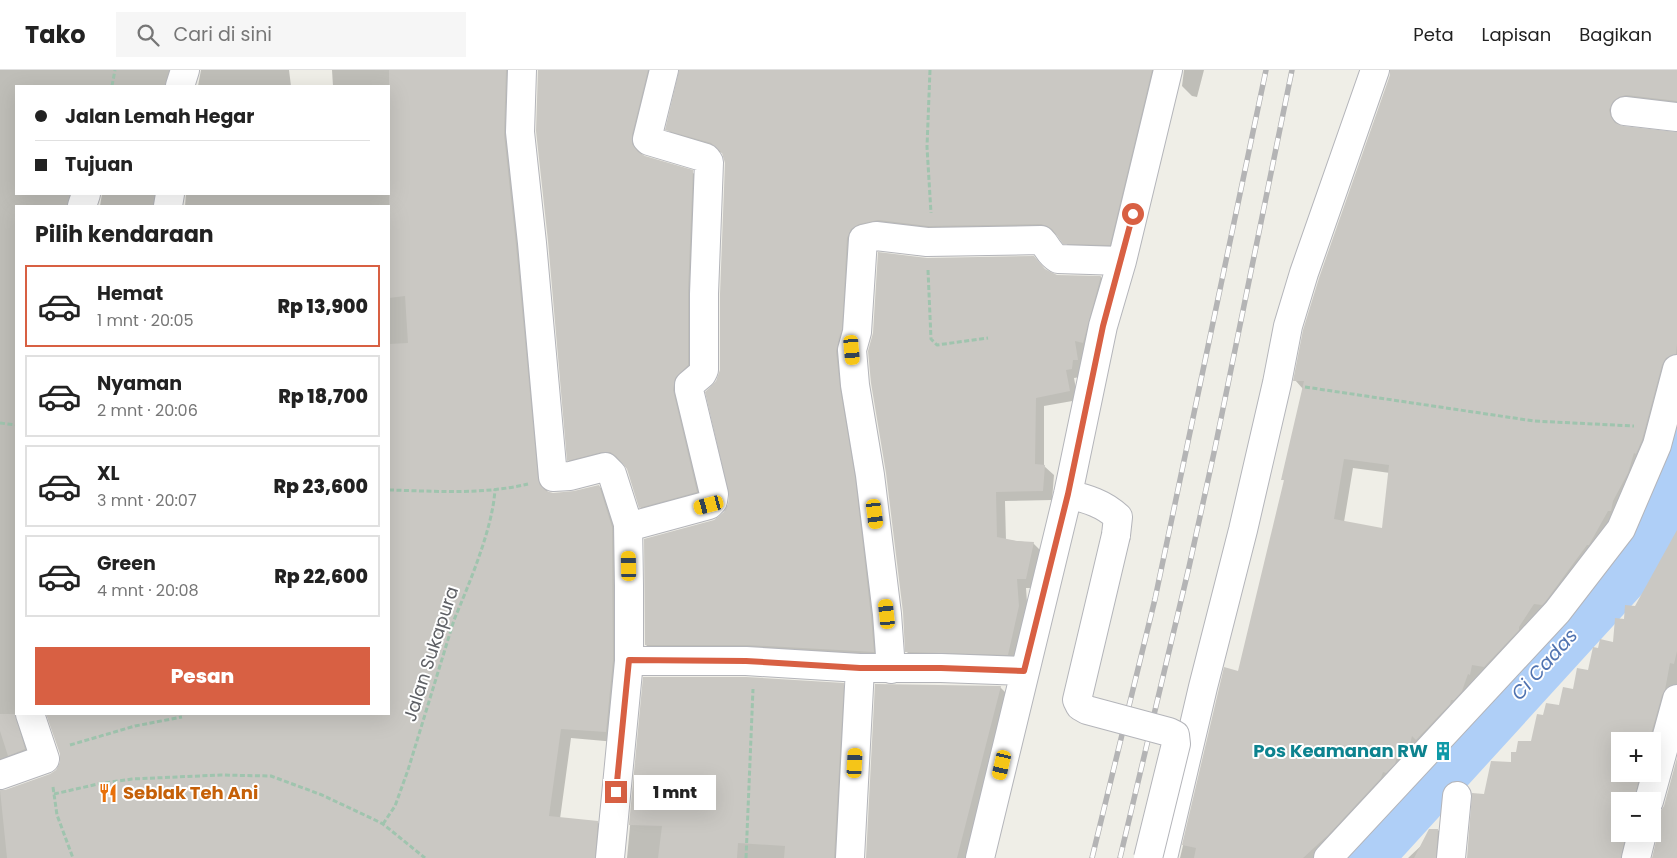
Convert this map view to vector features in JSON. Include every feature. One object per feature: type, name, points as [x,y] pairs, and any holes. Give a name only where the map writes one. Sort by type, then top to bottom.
[{"type":"street","points":[[180,85],[185,70]]},
{"type":"street","points":[[522,70],[520,132],[553,477],[570,476],[605,467],[612,474],[628,527],[629,660],[610,858]]},
{"type":"street","points":[[628,527],[709,505],[713,501],[714,494],[689,390],[689,385],[704,370],[704,294],[709,162],[706,158],[649,141],[648,139],[664,70]]},
{"type":"street","points":[[980,858],[1068,494],[1103,326],[1122,261],[1168,70]]},
{"type":"street","points":[[1163,858],[1277,383],[1288,326],[1301,282],[1375,70]]},
{"type":"street","points":[[1625,111],[1677,117]]},
{"type":"street","points":[[892,668],[871,485],[855,385],[852,350],[857,332],[863,239],[876,236],[930,241],[1041,240],[1050,255],[1058,258],[1122,261]]},
{"type":"street","points":[[1328,858],[1558,612],[1621,529],[1657,445],[1677,368]]},
{"type":"street","points":[[1068,494],[1109,508],[1118,518],[1116,535],[1077,700],[1080,706],[1087,710],[1175,735],[1176,744],[1148,858]]},
{"type":"street","points":[[629,660],[755,661],[860,668],[1024,671]]},
{"type":"street","points":[[850,858],[860,668]]},
{"type":"street","points":[[1651,792],[1677,699]]},
{"type":"street","points":[[0,775],[45,759],[30,715]]},
{"type":"street","points":[[1451,858],[1457,796]]},
{"type":"street","points":[[1636,858],[1640,842]]},
{"type":"path","points":[[112,85],[115,70]]},
{"type":"path","points":[[930,70],[927,146],[931,339],[937,345],[988,338]]},
{"type":"path","points":[[1277,383],[1534,421],[1662,428]]},
{"type":"path","points":[[0,423],[15,425]]},
{"type":"path","name":"Jalan Sukapura","points":[[384,824],[395,806],[408,770],[454,620],[466,592],[488,526],[495,489],[466,492],[390,490]]},
{"type":"path","points":[[746,858],[755,661]]},
{"type":"path","points":[[43,753],[135,726],[182,717]]},
{"type":"path","points":[[73,858],[57,815],[54,794],[98,784],[132,779],[221,774],[280,778],[322,795],[384,824],[425,858]]},
{"type":"building","points":[[389,70],[506,70],[504,134],[538,479],[540,485],[546,491],[553,493],[574,491],[599,485],[612,527],[613,660],[606,732],[561,729],[549,816],[598,821],[595,858],[7,858],[0,790],[5,790],[50,774],[56,770],[60,762],[60,754],[46,715],[390,715],[390,344],[408,343],[405,296],[390,298]]},
{"type":"building","points":[[538,70],[648,70],[632,135],[632,144],[638,152],[645,156],[693,170],[688,293],[688,365],[675,378],[673,390],[697,492],[639,508],[627,469],[610,452],[602,452],[567,461],[548,241],[536,131]]},
{"type":"building","points":[[679,70],[1152,70],[1110,245],[1063,244],[1052,229],[1041,224],[928,226],[878,220],[859,224],[851,229],[847,238],[842,329],[836,351],[840,388],[855,477],[874,652],[747,645],[645,645],[644,539],[714,520],[724,512],[729,496],[705,392],[716,381],[720,370],[720,294],[725,163],[722,153],[711,143],[665,130]]},
{"type":"building","points":[[1390,70],[1677,70],[1677,101],[1626,95],[1613,101],[1609,110],[1615,123],[1623,126],[1677,132],[1676,354],[1666,358],[1662,365],[1642,440],[1636,454],[1634,453],[1628,473],[1613,501],[1611,511],[1608,511],[1589,545],[1587,545],[1545,602],[1542,605],[1534,604],[1519,630],[1484,667],[1472,665],[1470,675],[1468,674],[1462,691],[1454,700],[1451,700],[1450,704],[1416,740],[1412,736],[1409,748],[1402,755],[1398,754],[1395,764],[1386,773],[1383,772],[1381,778],[1328,835],[1303,858],[1194,858],[1196,848],[1182,845],[1224,667],[1238,671],[1284,480],[1281,480],[1304,381],[1293,381],[1303,330],[1319,278],[1390,75]],"holes":[[[1344,459],[1389,465],[1382,528],[1334,519]]]},
{"type":"building","points":[[878,252],[927,258],[1034,256],[1045,269],[1057,275],[1101,276],[1083,343],[1075,341],[1078,360],[1073,360],[1072,369],[1066,370],[1070,391],[1036,398],[1035,464],[1045,465],[1043,491],[996,492],[997,537],[1034,542],[1026,579],[1017,579],[1019,606],[1008,655],[905,652],[903,612],[886,473],[871,383],[868,351],[873,333]]},
{"type":"building","points":[[1677,530],[1677,651],[1674,664],[1670,663],[1665,690],[1652,732],[1611,732],[1611,782],[1638,782],[1636,792],[1611,792],[1611,842],[1624,842],[1621,858],[1467,858],[1472,793],[1484,794],[1491,761],[1511,762],[1511,752],[1516,752],[1518,741],[1531,741],[1537,714],[1543,715],[1546,703],[1559,705],[1563,687],[1573,689],[1577,668],[1588,670],[1593,647],[1598,648],[1600,639],[1613,642],[1615,618],[1624,619],[1625,605],[1635,606]]},
{"type":"building","points":[[643,677],[746,677],[844,683],[834,858],[784,858],[785,846],[738,843],[737,858],[658,858],[662,826],[629,825]]},
{"type":"building","points":[[875,684],[1001,686],[957,858],[866,858]]},
{"type":"building","points":[[0,714],[15,714],[25,749],[8,756],[0,731]]},
{"type":"building","points":[[1677,758],[1677,858],[1652,858],[1656,842],[1661,842],[1661,810],[1664,806]]},
{"type":"building","points":[[1429,829],[1438,829],[1436,858],[1414,858]]},
{"type":"waterway","name":"Ci Cadas","points":[[1367,858],[1645,553],[1677,444]]},
{"type":"railway","points":[[1092,858],[1155,599],[1266,70]]},
{"type":"railway","points":[[1120,858],[1189,567],[1215,448],[1292,70]]},
{"type":"place","name":"Pos Keamanan RW","points":[[1443,751]]},
{"type":"place","name":"Seblak Teh Ani","points":[[108,793]]},
{"type":"route","points":[[616,792],[629,660],[746,661],[860,668],[1024,671],[1068,494],[1103,326],[1122,261],[1133,214]]}]
